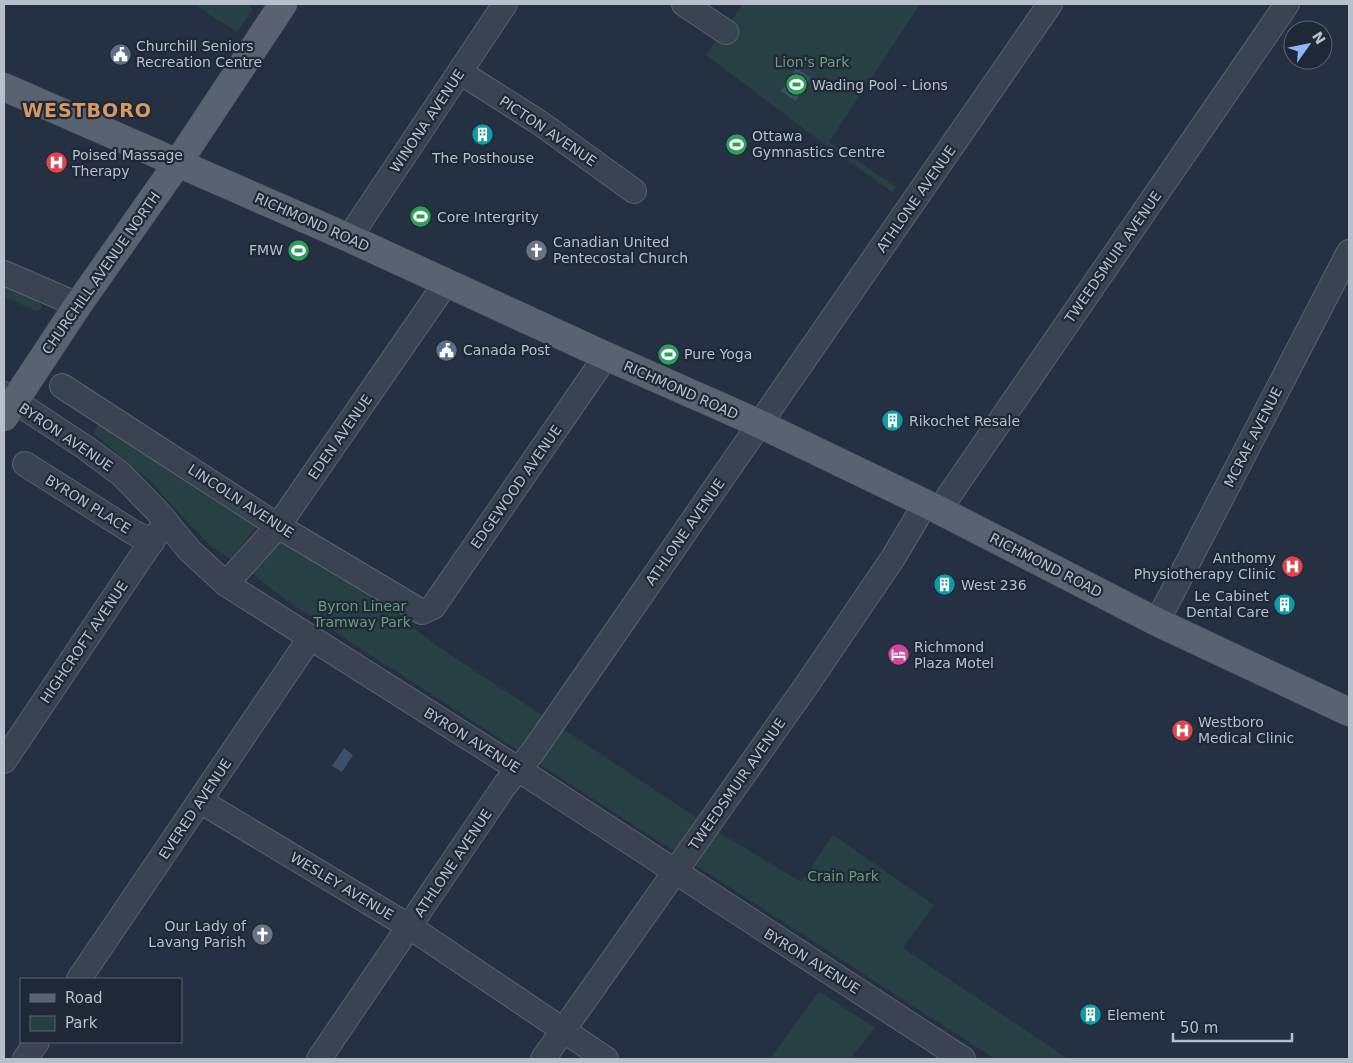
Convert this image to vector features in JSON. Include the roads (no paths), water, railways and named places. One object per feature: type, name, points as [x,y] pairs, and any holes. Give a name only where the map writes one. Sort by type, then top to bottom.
[{"type":"main road","name":"CHURCHILL AVENUE NORTH","points":[[7,404],[177,164],[283,4]]},
{"type":"main road","name":"RICHMOND ROAD","points":[[4,87],[349,238],[446,284],[760,424],[932,507],[1157,622],[1349,712]]},
{"type":"street","name":"WINONA AVENUE","points":[[349,238],[505,4]]},
{"type":"street","points":[[684,4],[726,32]]},
{"type":"street","name":"ATHLONE AVENUE","points":[[319,1059],[505,785],[760,424],[1050,4]]},
{"type":"street","name":"TWEEDSMUIR AVENUE","points":[[543,1059],[806,686],[893,558],[932,507],[1287,4]]},
{"type":"street","name":"PICTON AVENUE","points":[[460,72],[540,123],[634,191]]},
{"type":"street","name":"MCRAE AVENUE","points":[[1157,622],[1349,252]]},
{"type":"street","points":[[14,276],[78,305]]},
{"type":"street","name":"EDEN AVENUE","points":[[226,584],[278,526],[446,284]]},
{"type":"street","name":"EDGEWOOD AVENUE","points":[[422,612],[433,607],[606,356]]},
{"type":"street","name":"LINCOLN AVENUE","points":[[62,386],[278,526],[422,612]]},
{"type":"street","name":"BYRON AVENUE","points":[[7,404],[86,448],[121,474],[190,551],[226,584],[518,769],[963,1059]]},
{"type":"street","name":"BYRON PLACE","points":[[25,464],[131,532],[152,542]]},
{"type":"street","name":"HIGHCROFT AVENUE","points":[[4,761],[166,523]]},
{"type":"street","name":"EVERED AVENUE","points":[[80,978],[310,638]]},
{"type":"street","name":"WESLEY AVENUE","points":[[200,801],[410,927],[606,1059]]},
{"type":"street","points":[[25,1059],[36,1043]]},
{"type":"water","name":"Wading Pool - Lions","points":[[796,68],[811,78],[796,101],[781,91]]},
{"type":"water","points":[[344,748],[353,755],[342,772],[332,766]]},
{"type":"place","name":"Churchill Seniors Recreation Centre","points":[[120,54]]},
{"type":"place","name":"Wading Pool - Lions","points":[[796,85]]},
{"type":"place","name":"The Posthouse","points":[[483,135]]},
{"type":"place","name":"Ottawa Gymnastics Centre","points":[[736,144]]},
{"type":"place","name":"Poised Massage Therapy","points":[[56,163]]},
{"type":"place","name":"Core Intergrity","points":[[421,217]]},
{"type":"place","name":"FMW","points":[[299,250]]},
{"type":"place","name":"Canadian United Pentecostal Church","points":[[537,250]]},
{"type":"place","name":"Canada Post","points":[[447,350]]},
{"type":"place","name":"Pure Yoga","points":[[668,354]]},
{"type":"place","name":"Rikochet Resale","points":[[893,421]]},
{"type":"place","name":"Anthomy Physiotherapy Clinic","points":[[1292,566]]},
{"type":"place","name":"West 236","points":[[945,585]]},
{"type":"place","name":"Le Cabinet Dental Care","points":[[1285,604]]},
{"type":"place","name":"Richmond Plaza Motel","points":[[898,655]]},
{"type":"place","name":"Westboro Medical Clinic","points":[[1182,730]]},
{"type":"place","name":"Our Lady of Lavang Parish","points":[[262,934]]},
{"type":"place","name":"Element","points":[[1091,1015]]},
{"type":"district","name":"WESTBORO","points":[[87,110]]},
{"type":"park label","name":"Lion's Park","points":[[812,62]]},
{"type":"park label","name":"Byron Linear Tramway Park","points":[[362,614]]},
{"type":"park label","name":"Crain Park","points":[[843,876]]}]
